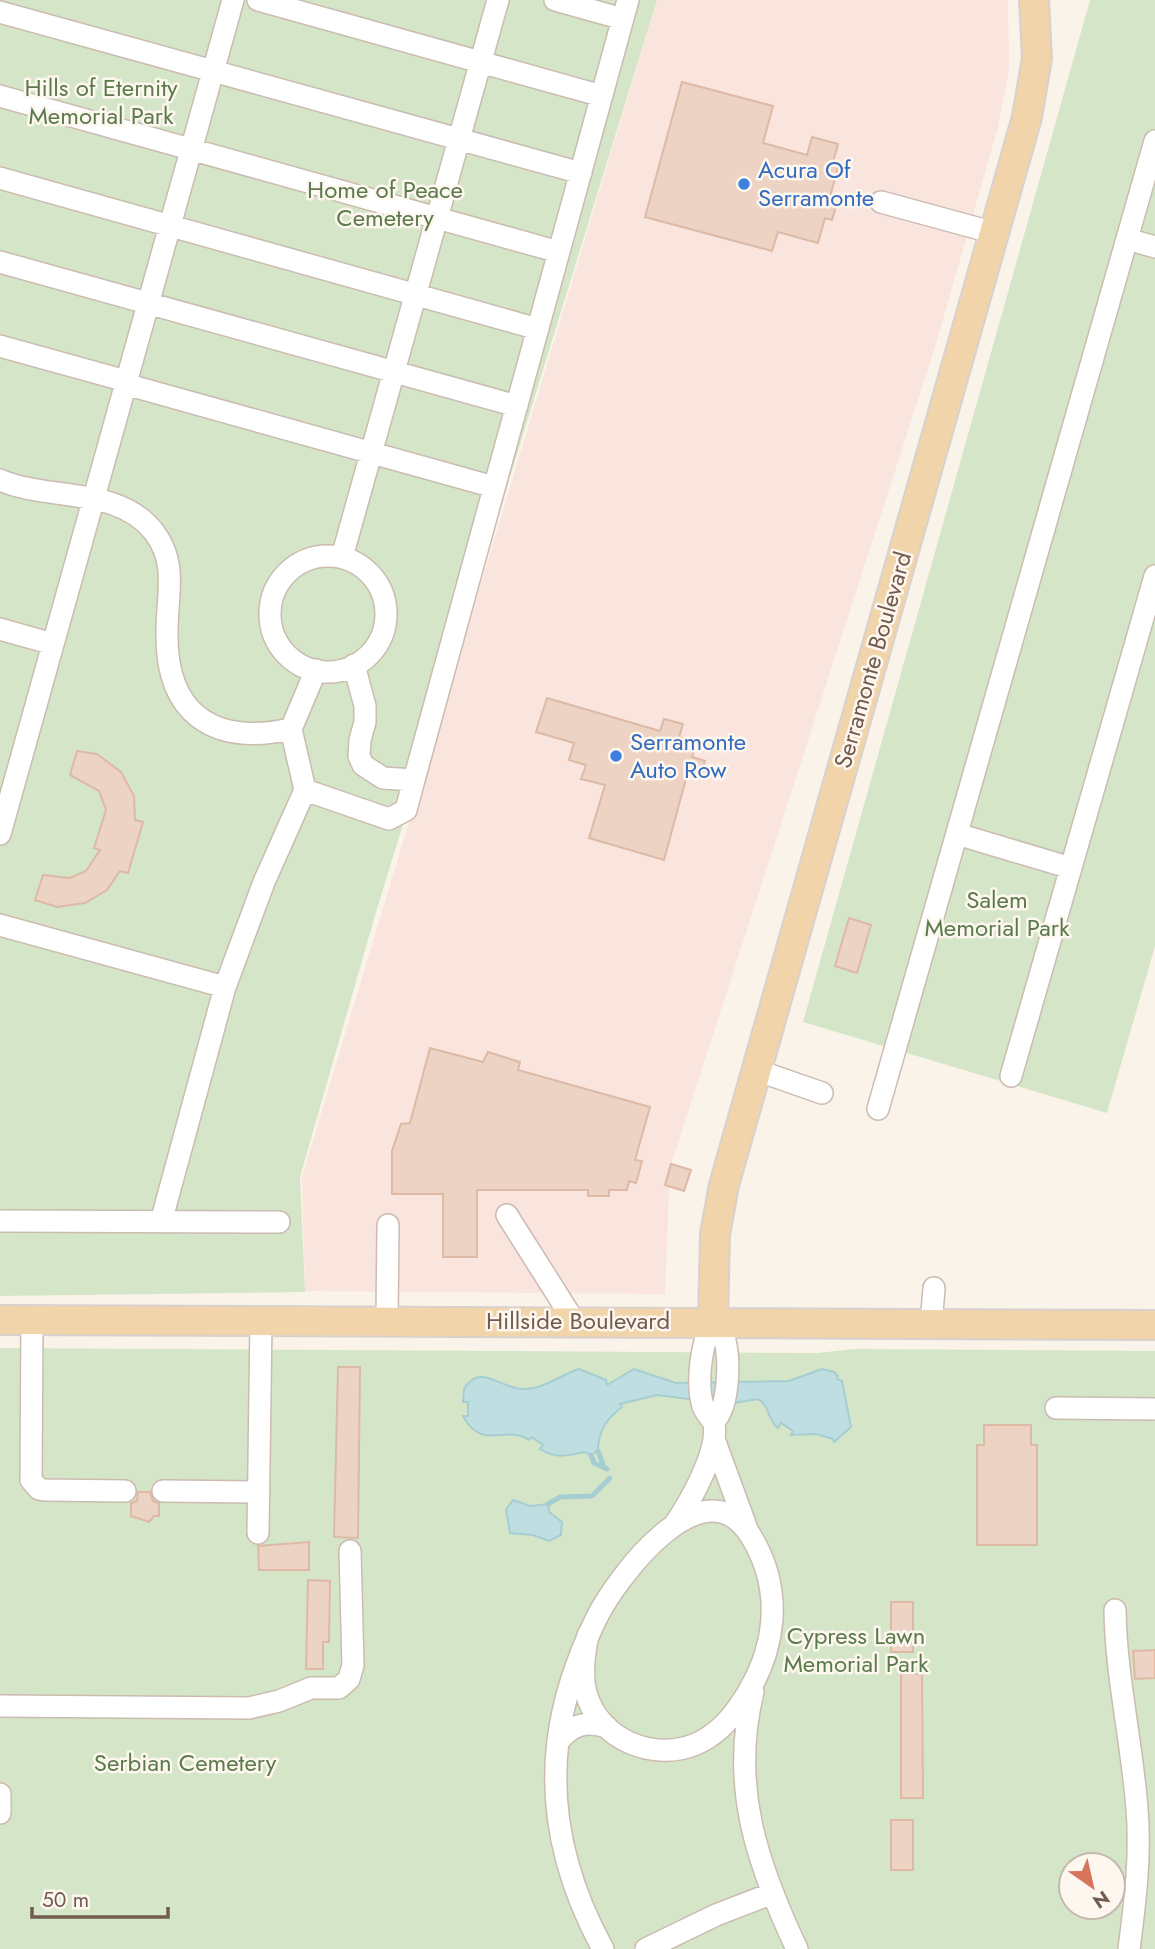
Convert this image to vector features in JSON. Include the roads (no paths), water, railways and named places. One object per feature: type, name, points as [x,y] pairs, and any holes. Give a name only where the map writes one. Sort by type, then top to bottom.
[{"type":"main road","name":"Serramonte Boulevard","points":[[713,1322],[718,1214],[756,1070],[995,233],[1034,87],[1037,43],[1034,0]]},
{"type":"main road","name":"Hillside Boulevard","points":[[0,1320],[1155,1325]]},
{"type":"lane","points":[[0,834],[233,0]]},
{"type":"lane","points":[[258,0],[602,96]]},
{"type":"lane","points":[[342,557],[498,0]]},
{"type":"lane","points":[[305,790],[389,819],[406,810],[626,9],[555,0]]},
{"type":"lane","points":[[0,12],[581,173]]},
{"type":"lane","points":[[0,96],[559,252]]},
{"type":"lane","points":[[878,1109],[1155,141]]},
{"type":"lane","points":[[0,178],[538,329]]},
{"type":"lane","points":[[881,202],[995,233]]},
{"type":"lane","points":[[1127,239],[1155,247]]},
{"type":"lane","points":[[0,262],[517,406]]},
{"type":"lane","points":[[0,346],[494,487]]},
{"type":"lane","points":[[0,480],[29,491],[93,500],[127,510],[137,516],[155,533],[171,576],[167,632],[169,660],[179,689],[192,710],[211,727],[235,734],[259,734],[291,729]]},
{"type":"lane","points":[[318,557],[342,557],[364,568],[373,577],[384,599],[386,612],[381,638],[374,649],[354,665],[328,671],[316,670],[292,659],[276,638],[271,625],[272,598],[278,586],[295,566],[318,557]]},
{"type":"lane","points":[[1011,1076],[1155,576]]},
{"type":"lane","points":[[0,629],[53,644]]},
{"type":"lane","points":[[354,665],[365,706],[359,756],[363,765],[370,773],[383,778],[414,780]]},
{"type":"lane","points":[[161,1222],[225,987],[264,882],[305,790],[291,729],[316,670]]},
{"type":"lane","points":[[957,834],[1071,868]]},
{"type":"lane","points":[[0,925],[225,987]]},
{"type":"lane","points":[[756,1070],[822,1093]]},
{"type":"lane","points":[[507,1215],[574,1321]]},
{"type":"lane","points":[[0,1221],[279,1222]]},
{"type":"lane","points":[[387,1320],[388,1225]]},
{"type":"lane","points":[[931,1324],[934,1288]]},
{"type":"lane","points":[[32,1320],[31,1480],[39,1489],[46,1490],[125,1491]]},
{"type":"lane","points":[[258,1533],[261,1321]]},
{"type":"lane","points":[[713,1322],[703,1340],[702,1370],[728,1486],[765,1565],[772,1596],[771,1636],[750,1707],[743,1765],[748,1815],[773,1893],[797,1949]]},
{"type":"lane","points":[[603,1949],[583,1910],[563,1845],[556,1781],[558,1742],[571,1678],[604,1604],[629,1568],[673,1525],[696,1490],[726,1370],[724,1341],[713,1322]]},
{"type":"lane","points":[[1056,1408],[1155,1409]]},
{"type":"lane","points":[[163,1491],[259,1492]]},
{"type":"lane","points":[[673,1525],[692,1515],[713,1512],[733,1518],[748,1531]]},
{"type":"lane","points":[[0,1706],[249,1708],[279,1701],[311,1688],[339,1688],[349,1679],[353,1665],[350,1551]]},
{"type":"lane","points":[[1115,1610],[1120,1687],[1137,1810],[1137,1872],[1129,1949]]},
{"type":"lane","points":[[588,1635],[583,1665],[586,1695],[607,1727]]},
{"type":"lane","points":[[558,1742],[564,1733],[580,1724],[607,1727],[644,1748],[673,1750],[699,1743],[729,1720],[762,1667]]},
{"type":"lane","points":[[699,1743],[726,1750],[743,1765]]},
{"type":"lane","points":[[0,1794],[0,1813]]},
{"type":"lane","points":[[646,1949],[716,1915],[773,1893]]},
{"type":"water","points":[[579,1369],[606,1380],[607,1385],[634,1369],[676,1383],[789,1381],[822,1369],[834,1372],[838,1376],[837,1379],[842,1381],[851,1427],[834,1442],[833,1439],[816,1434],[791,1435],[793,1431],[781,1423],[778,1428],[774,1425],[765,1405],[758,1399],[729,1404],[657,1395],[620,1404],[622,1407],[607,1421],[601,1432],[598,1451],[591,1455],[584,1452],[562,1456],[540,1449],[543,1445],[532,1437],[529,1440],[521,1436],[478,1433],[463,1416],[468,1416],[468,1402],[463,1402],[464,1389],[470,1381],[477,1378],[484,1377],[514,1388],[530,1389]]},
{"type":"water","points":[[513,1500],[530,1506],[548,1504],[549,1512],[562,1522],[561,1535],[549,1541],[533,1535],[510,1533],[506,1510]]},
{"type":"waterway","points":[[598,1451],[604,1467]]},
{"type":"waterway","points":[[591,1455],[594,1463],[607,1469]]},
{"type":"waterway","points":[[548,1504],[560,1497],[592,1496],[610,1478]]},
{"type":"place","name":"Acura Of Serramonte","points":[[744,184]]},
{"type":"place","name":"Serramonte Auto Row","points":[[616,756]]},
{"type":"park label","name":"Hills of Eternity Memorial Park","points":[[101,102]]},
{"type":"park label","name":"Home of Peace Cemetery","points":[[385,204]]},
{"type":"park label","name":"Salem Memorial Park","points":[[997,914]]},
{"type":"park label","name":"Cypress Lawn Memorial Park","points":[[856,1650]]},
{"type":"park label","name":"Serbian Cemetery","points":[[185,1763]]}]
